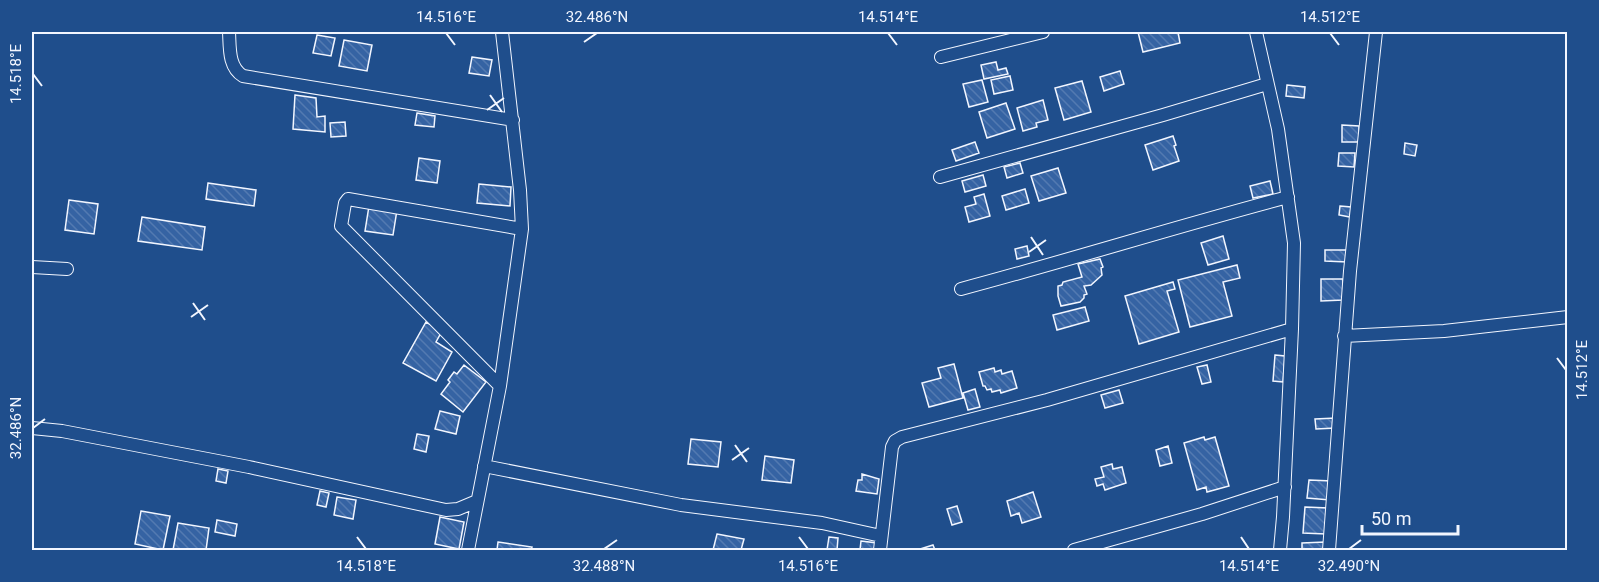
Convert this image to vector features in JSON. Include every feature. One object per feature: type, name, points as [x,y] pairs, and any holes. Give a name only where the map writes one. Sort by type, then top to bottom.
[{"type":"street","points":[[229,32],[231,60],[237,73],[243,76],[513,120]]},
{"type":"street","points":[[468,550],[500,386],[522,229],[513,120],[502,32]]},
{"type":"street","points":[[941,57],[1043,32]]},
{"type":"street","points":[[1256,32],[1278,129],[1294,243],[1285,487],[1280,550]]},
{"type":"street","points":[[1329,550],[1344,336],[1376,32]]},
{"type":"street","points":[[940,177],[1267,84]]},
{"type":"street","points":[[961,289],[1033,270],[1192,222],[1288,197]]},
{"type":"street","points":[[500,386],[341,226],[345,203],[348,199],[522,229]]},
{"type":"street","points":[[32,267],[67,269]]},
{"type":"street","points":[[1344,336],[1444,331],[1568,317]]},
{"type":"street","points":[[880,550],[892,447],[895,441],[902,437],[1047,400],[1292,328]]},
{"type":"street","points":[[32,428],[62,431],[249,467],[446,510],[458,509],[477,501]]},
{"type":"street","points":[[484,466],[681,504],[822,523],[881,536]]},
{"type":"street","points":[[1074,550],[1202,514],[1285,487]]},
{"type":"building","points":[[1138,32],[1178,32],[1180,43],[1143,52]]},
{"type":"building","points":[[317,35],[335,38],[331,56],[313,53]]},
{"type":"building","points":[[344,40],[372,45],[367,71],[339,66]]},
{"type":"building","points":[[472,57],[492,60],[489,76],[469,73]]},
{"type":"building","points":[[996,62],[998,70],[1006,68],[1008,74],[984,79],[981,65]]},
{"type":"building","points":[[1120,71],[1124,84],[1104,91],[1100,77]]},
{"type":"building","points":[[1010,76],[1013,90],[994,94],[991,80]]},
{"type":"building","points":[[982,80],[988,102],[969,107],[963,84]]},
{"type":"building","points":[[1082,81],[1091,112],[1064,120],[1055,88]]},
{"type":"building","points":[[1287,85],[1305,87],[1304,98],[1286,96]]},
{"type":"building","points":[[295,95],[316,98],[317,117],[325,116],[325,132],[293,129]]},
{"type":"building","points":[[1043,100],[1048,120],[1036,123],[1037,127],[1023,131],[1017,108]]},
{"type":"building","points":[[1006,103],[1015,129],[987,138],[979,112]]},
{"type":"building","points":[[417,113],[435,116],[434,127],[415,125]]},
{"type":"building","points":[[345,122],[346,136],[331,137],[330,123]]},
{"type":"building","points":[[1342,125],[1359,126],[1359,142],[1342,142]]},
{"type":"building","points":[[1173,136],[1179,161],[1153,170],[1145,145]]},
{"type":"building","points":[[975,142],[979,153],[956,161],[952,150]]},
{"type":"building","points":[[1405,143],[1417,145],[1415,156],[1404,154]]},
{"type":"building","points":[[1339,153],[1355,153],[1354,167],[1338,166]]},
{"type":"building","points":[[419,158],[440,161],[437,183],[416,180]]},
{"type":"building","points":[[1020,163],[1023,173],[1007,178],[1004,167]]},
{"type":"building","points":[[1058,168],[1066,193],[1039,201],[1031,176]]},
{"type":"building","points":[[983,175],[986,186],[965,192],[962,181]]},
{"type":"building","points":[[1270,181],[1273,194],[1253,198],[1250,186]]},
{"type":"building","points":[[208,183],[256,190],[254,206],[206,199]]},
{"type":"building","points":[[479,184],[511,187],[510,206],[477,203]]},
{"type":"building","points":[[1025,189],[1029,203],[1006,210],[1002,196]]},
{"type":"building","points":[[984,194],[990,216],[969,222],[965,207],[976,204],[974,197]]},
{"type":"building","points":[[69,200],[98,204],[94,234],[65,230]]},
{"type":"building","points":[[369,206],[397,210],[393,235],[365,231]]},
{"type":"building","points":[[1340,206],[1351,207],[1350,217],[1339,215]]},
{"type":"building","points":[[142,217],[205,227],[202,250],[138,241]]},
{"type":"building","points":[[1223,236],[1229,259],[1208,265],[1201,243]]},
{"type":"building","points":[[1027,246],[1029,256],[1017,259],[1015,249]]},
{"type":"building","points":[[1325,250],[1347,250],[1347,262],[1325,261]]},
{"type":"building","points":[[1100,259],[1103,267],[1101,268],[1102,275],[1091,285],[1084,286],[1087,294],[1084,298],[1080,302],[1061,306],[1058,286],[1063,282],[1082,277],[1078,264]]},
{"type":"building","points":[[1237,265],[1240,278],[1223,282],[1232,316],[1190,327],[1178,280]]},
{"type":"building","points":[[1321,279],[1343,279],[1343,300],[1321,301]]},
{"type":"building","points":[[1173,282],[1175,289],[1167,291],[1179,332],[1139,344],[1125,296]]},
{"type":"building","points":[[1085,307],[1089,321],[1057,330],[1053,315]]},
{"type":"building","points":[[426,322],[442,331],[436,342],[452,352],[436,381],[403,363]]},
{"type":"building","points":[[1275,355],[1285,356],[1283,382],[1273,381]]},
{"type":"building","points":[[954,364],[963,398],[929,407],[922,383],[941,378],[938,368]]},
{"type":"building","points":[[464,365],[486,382],[463,412],[441,394],[454,372],[457,374]]},
{"type":"building","points":[[1207,365],[1211,382],[1202,384],[1197,367]]},
{"type":"building","points":[[994,368],[995,372],[1001,370],[1002,374],[1012,371],[1017,388],[1001,393],[1000,390],[992,392],[991,389],[987,390],[983,386],[979,372]]},
{"type":"building","points":[[975,389],[980,407],[968,410],[963,393]]},
{"type":"building","points":[[1119,390],[1123,403],[1105,408],[1101,395]]},
{"type":"building","points":[[440,411],[460,416],[456,434],[435,429]]},
{"type":"building","points":[[1336,418],[1336,428],[1316,429],[1315,419]]},
{"type":"building","points":[[417,434],[429,436],[426,452],[414,449]]},
{"type":"building","points":[[1204,437],[1205,440],[1215,437],[1229,486],[1207,492],[1206,487],[1197,490],[1184,443]]},
{"type":"building","points":[[691,439],[721,442],[718,467],[688,464]]},
{"type":"building","points":[[1168,446],[1172,463],[1160,466],[1156,450]]},
{"type":"building","points":[[765,456],[794,460],[791,483],[762,480]]},
{"type":"building","points":[[1112,464],[1113,469],[1122,467],[1126,483],[1105,490],[1103,484],[1097,486],[1095,479],[1104,477],[1101,467]]},
{"type":"building","points":[[218,469],[228,471],[226,483],[216,481]]},
{"type":"building","points":[[862,474],[879,479],[877,494],[856,491],[858,480],[862,480]]},
{"type":"building","points":[[1309,480],[1332,481],[1330,500],[1307,498]]},
{"type":"building","points":[[320,491],[329,493],[326,507],[317,505]]},
{"type":"building","points":[[1033,492],[1041,517],[1022,523],[1019,513],[1011,516],[1007,501]]},
{"type":"building","points":[[337,497],[356,500],[353,519],[334,515]]},
{"type":"building","points":[[957,506],[962,522],[952,525],[947,509]]},
{"type":"building","points":[[1305,507],[1328,508],[1326,534],[1303,533]]},
{"type":"building","points":[[141,511],[170,516],[163,550],[135,544]]},
{"type":"building","points":[[440,517],[464,522],[459,549],[435,544]]},
{"type":"building","points":[[217,520],[237,524],[235,536],[215,532]]},
{"type":"building","points":[[178,523],[209,528],[206,550],[173,550]]},
{"type":"building","points":[[717,534],[744,539],[741,550],[713,550]]},
{"type":"building","points":[[829,537],[838,538],[837,550],[827,550]]},
{"type":"building","points":[[861,541],[877,543],[876,550],[860,550]]},
{"type":"building","points":[[498,542],[532,547],[531,550],[497,550]]},
{"type":"building","points":[[1325,542],[1326,550],[1302,550],[1302,543]]},
{"type":"building","points":[[933,545],[935,550],[917,550]]}]
